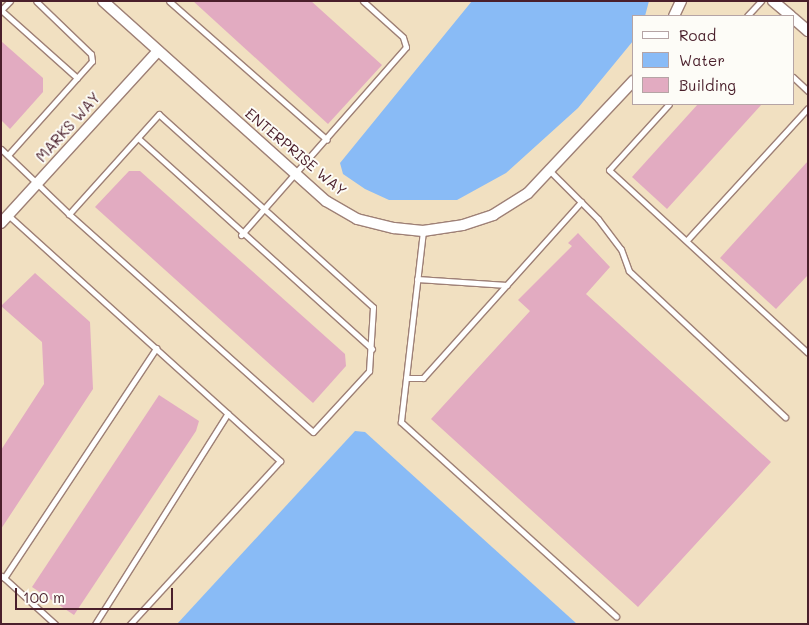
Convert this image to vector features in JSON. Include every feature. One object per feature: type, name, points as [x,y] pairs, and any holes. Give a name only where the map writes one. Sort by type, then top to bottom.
[{"type":"street","name":"ENTERPRISE WAY","points":[[103,1],[326,201],[357,219],[423,231],[493,215],[528,193],[632,82]]},
{"type":"street","points":[[674,15],[681,1]]},
{"type":"street","points":[[774,1],[790,15]]},
{"type":"street","points":[[794,19],[808,31]]},
{"type":"street","name":"MARKS WAY","points":[[5,219],[158,51]]},
{"type":"lane","points":[[10,1],[1,10],[77,78]]},
{"type":"lane","points":[[8,155],[92,62],[91,54],[36,1]]},
{"type":"lane","points":[[170,1],[327,140]]},
{"type":"lane","points":[[241,235],[327,140],[406,46],[403,37],[363,1]]},
{"type":"lane","points":[[748,15],[761,1]]},
{"type":"lane","points":[[794,78],[808,91]]},
{"type":"lane","points":[[668,105],[609,170],[808,353]]},
{"type":"lane","points":[[687,240],[808,108]]},
{"type":"lane","points":[[1,149],[39,182],[69,214],[313,432],[369,371],[374,307],[159,114],[69,214]]},
{"type":"lane","points":[[138,138],[241,235],[372,349]]},
{"type":"lane","points":[[550,171],[621,249],[629,271],[785,417]]},
{"type":"lane","points":[[406,378],[423,378],[580,202]]},
{"type":"lane","points":[[5,219],[156,348],[280,461],[130,624]]},
{"type":"lane","points":[[423,231],[401,422],[616,616]]},
{"type":"lane","points":[[417,279],[507,285]]},
{"type":"lane","points":[[55,624],[2,577],[156,348]]},
{"type":"lane","points":[[95,624],[228,413]]},
{"type":"water","points":[[472,1],[649,1],[645,15],[632,15],[632,42],[578,108],[506,173],[457,200],[389,200],[365,189],[343,174],[340,163]]},
{"type":"water","points":[[355,431],[365,432],[577,624],[177,624]]},
{"type":"building","points":[[193,1],[311,1],[382,65],[328,124]]},
{"type":"building","points":[[1,41],[43,78],[43,92],[10,129],[1,120]]},
{"type":"building","points":[[697,105],[761,105],[667,209],[632,177]]},
{"type":"building","points":[[808,161],[808,275],[776,309],[720,258]]},
{"type":"building","points":[[129,171],[140,171],[345,354],[346,366],[313,403],[95,207]]},
{"type":"building","points":[[578,233],[610,267],[586,294],[771,462],[638,607],[431,419],[530,311],[518,300],[572,246],[568,243]]},
{"type":"building","points":[[35,273],[90,322],[93,389],[1,529],[1,450],[44,384],[42,342],[1,306]]},
{"type":"building","points":[[159,395],[199,421],[196,431],[74,615],[32,587]]}]
